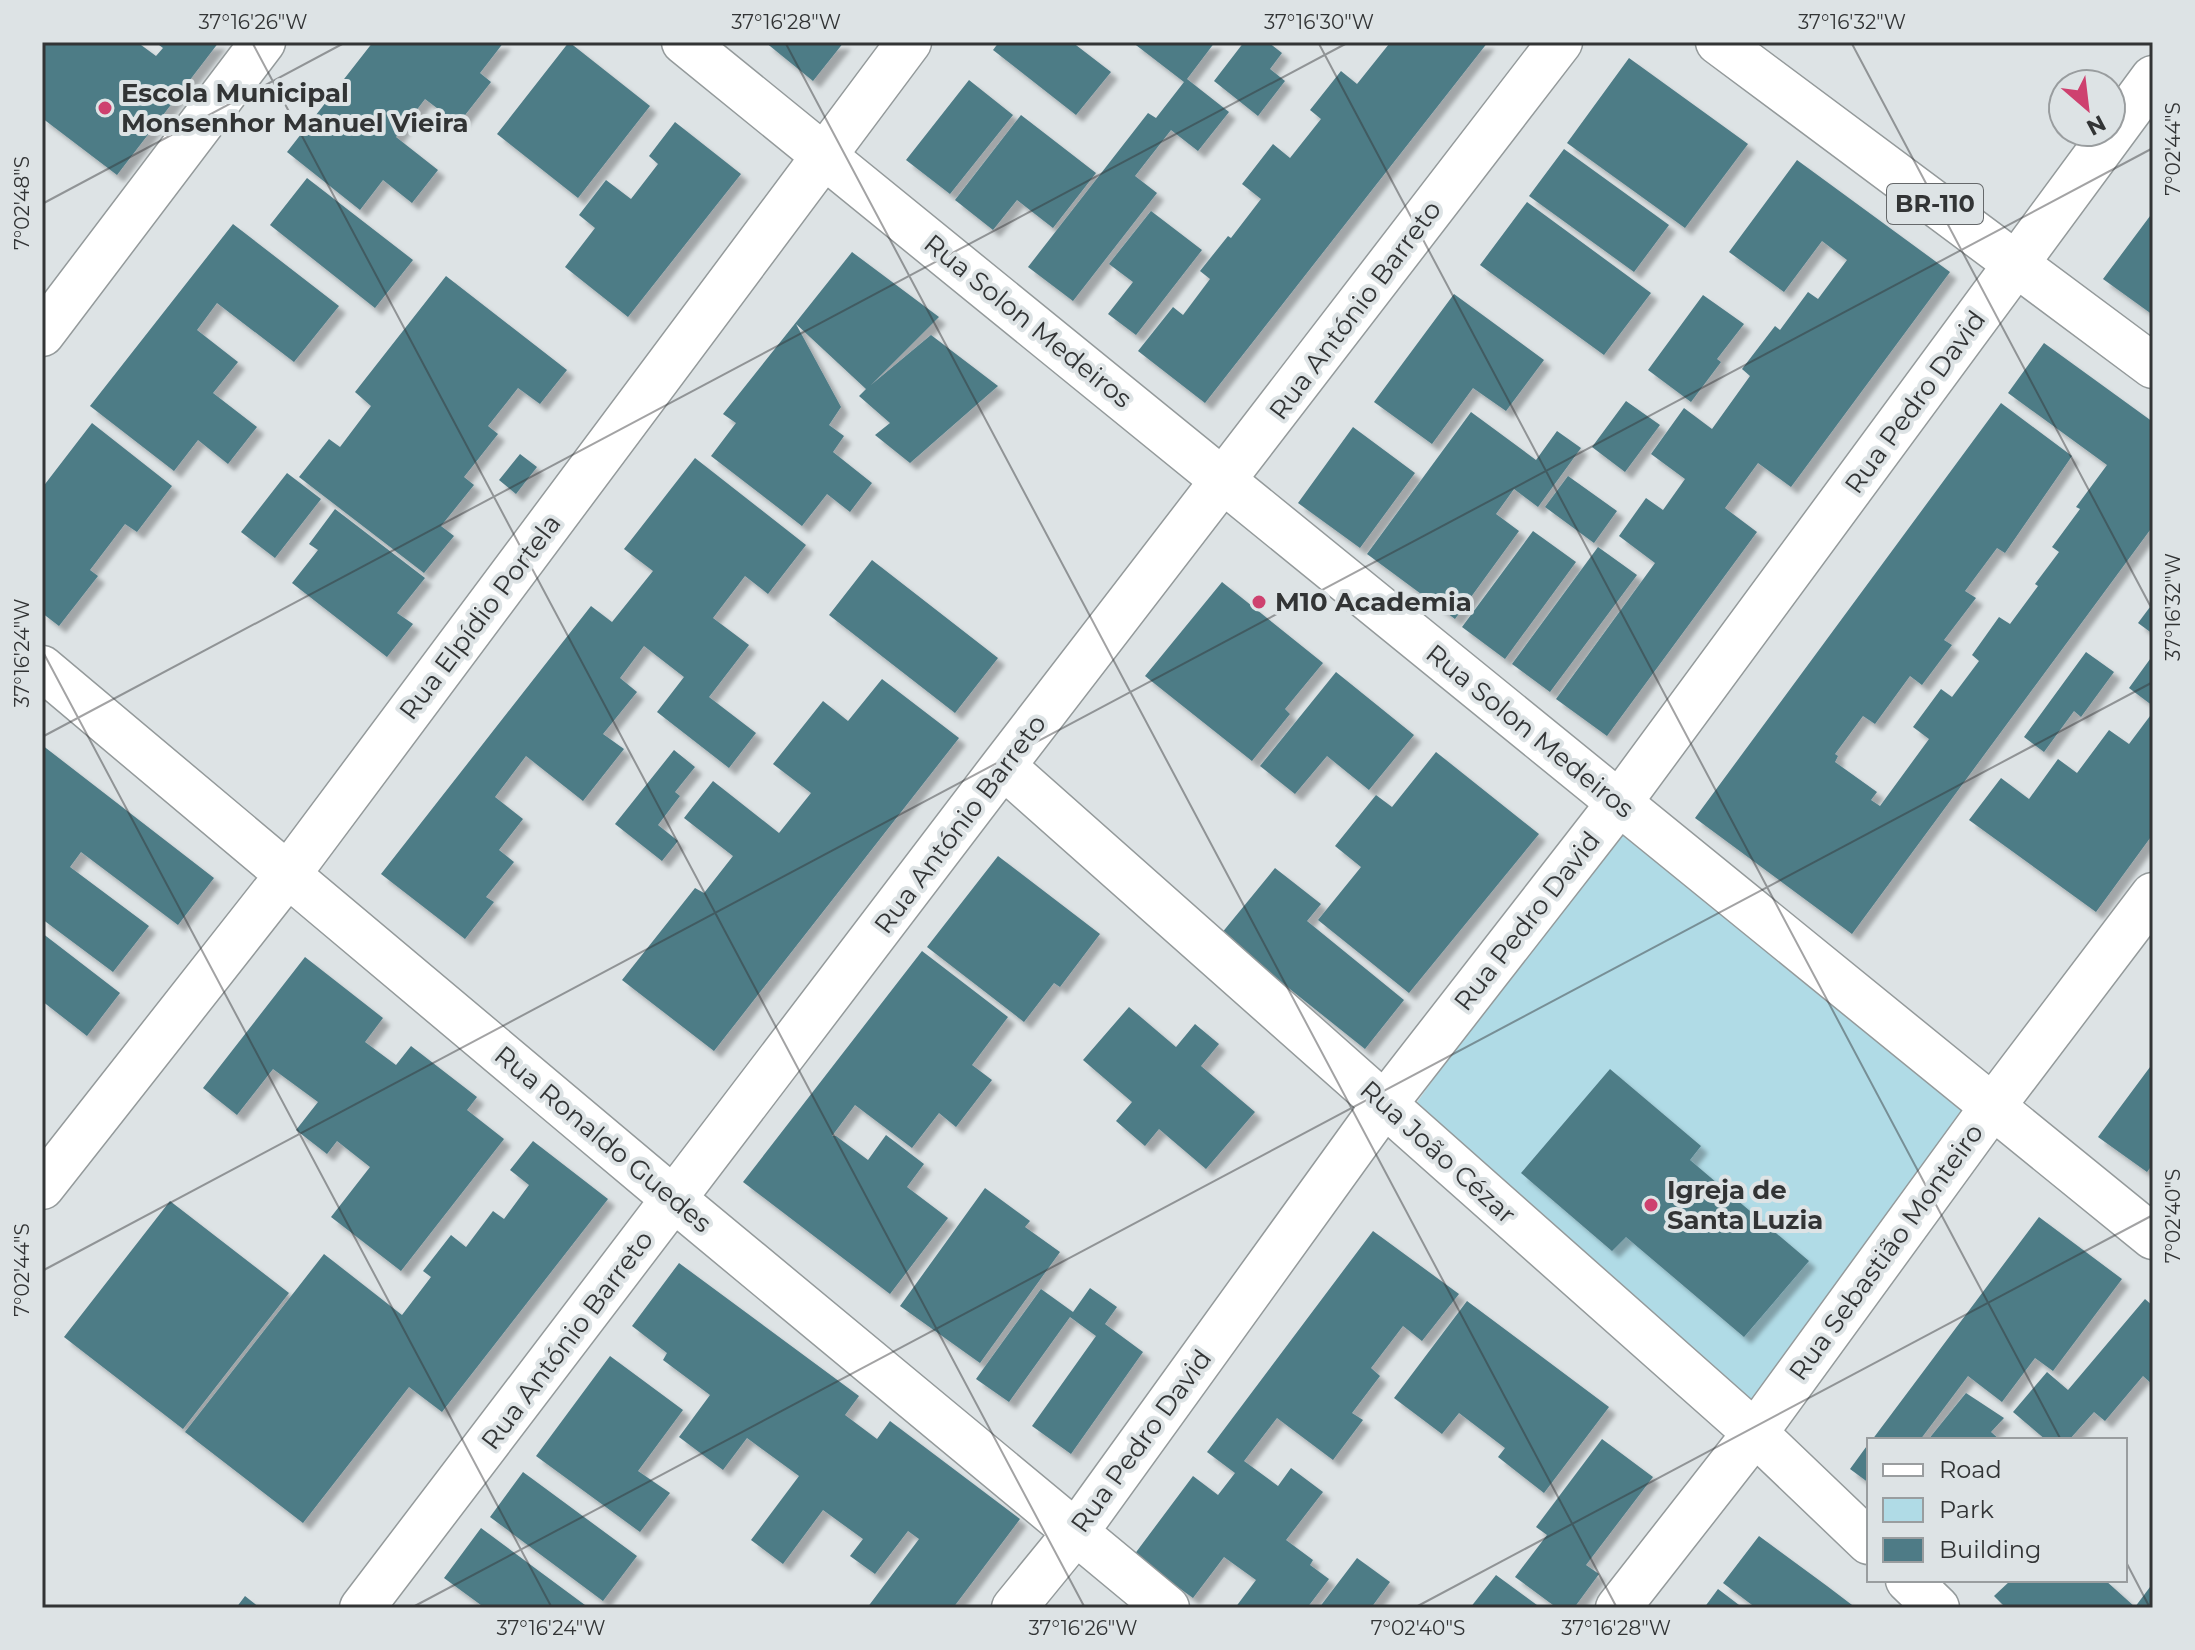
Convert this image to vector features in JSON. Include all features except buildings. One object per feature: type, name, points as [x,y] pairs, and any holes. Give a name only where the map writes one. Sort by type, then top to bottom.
[{"type":"street","points":[[42,334],[263,42]]},
{"type":"street","name":"Rua Solon Medeiros","points":[[684,42],[2153,1237]]},
{"type":"street","name":"Rua Elpídio Portela","points":[[42,1187],[289,873],[909,42]]},
{"type":"street","name":"Rua António Barreto","points":[[362,1608],[1003,766],[1560,42]]},
{"type":"street","name":"BR-110","points":[[1718,42],[2153,366]]},
{"type":"street","name":"Rua Pedro David","points":[[1014,1608],[1076,1532],[1384,1105],[1619,803],[2153,78]]},
{"type":"street","name":"Rua Ronaldo Guedes","points":[[42,668],[1167,1608]]},
{"type":"street","name":"Rua João Cézar","points":[[1003,766],[1755,1433],[1867,1540]]},
{"type":"street","name":"Rua Sebastião Monteiro","points":[[1618,1608],[1755,1433],[1993,1106],[2153,895]]},
{"type":"street","points":[[1910,1582],[1937,1608]]},
{"type":"green space","points":[[1616,822],[1995,1125],[1755,1448],[1403,1122]]},
{"type":"place","name":"Escola Municipal Monsenhor Manuel Vieira","points":[[105,108]]},
{"type":"place","name":"M10 Academia","points":[[1259,602]]},
{"type":"place","name":"Igreja de Santa Luzia","points":[[1651,1205]]}]
